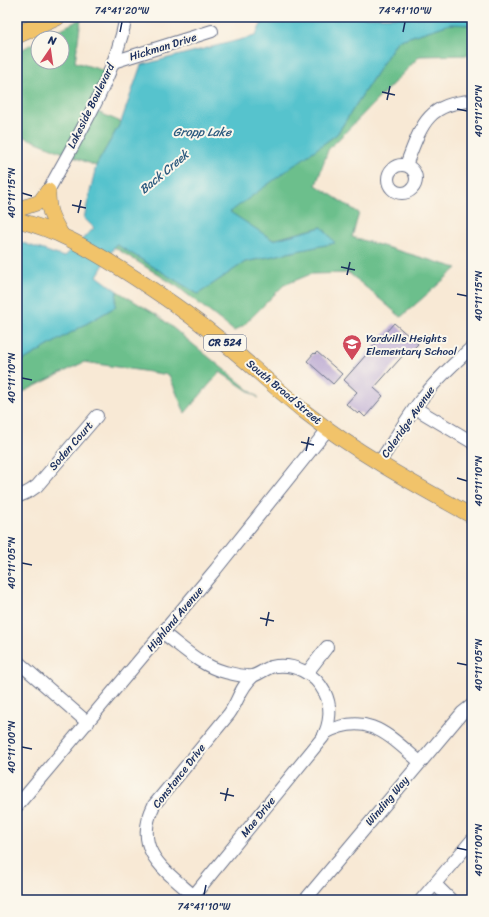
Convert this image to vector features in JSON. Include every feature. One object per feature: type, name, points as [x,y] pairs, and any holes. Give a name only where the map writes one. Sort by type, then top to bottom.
[{"type":"highway","points":[[17,35],[57,17]]},
{"type":"main road","points":[[17,209],[40,202],[48,190]]},
{"type":"main road","points":[[48,190],[48,208],[53,220],[64,236]]},
{"type":"main road","name":"South Broad Street","points":[[17,209],[116,266],[175,305],[216,335],[296,404],[328,429],[379,463],[472,516]]},
{"type":"main road","name":"South Broad Street","points":[[17,220],[30,223],[64,236]]},
{"type":"street","name":"Lakeside Boulevard","points":[[48,190],[101,91],[119,46],[126,17]]},
{"type":"street","name":"Hickman Drive","points":[[113,62],[212,31]]},
{"type":"street","points":[[406,165],[421,128],[427,119],[442,107],[452,103],[472,101]]},
{"type":"street","name":"Coleridge Avenue","points":[[379,463],[428,391],[451,366],[472,347]]},
{"type":"street","points":[[415,408],[472,442]]},
{"type":"street","name":"Soden Court","points":[[19,494],[28,494],[97,416]]},
{"type":"street","name":"Highland Avenue","points":[[17,806],[216,570],[328,429]]},
{"type":"street","points":[[163,633],[199,661],[212,668],[237,675],[253,676],[266,669],[280,666],[290,666],[307,673],[315,678],[321,686],[329,704],[329,723],[326,733]]},
{"type":"street","points":[[307,673],[327,647]]},
{"type":"street","points":[[17,661],[88,723]]},
{"type":"street","name":"Constance Drive","points":[[192,898],[156,861],[148,844],[146,834],[148,819],[154,805],[229,714],[234,707],[245,683],[253,676]]},
{"type":"street","name":"Winding Way","points":[[305,900],[420,762],[462,713],[472,705]]},
{"type":"street","points":[[326,733],[334,728],[344,725],[366,725],[385,733],[420,762]]},
{"type":"street","name":"Mae Drive","points":[[192,898],[326,733]]},
{"type":"street","points":[[421,900],[472,840]]},
{"type":"street","points":[[435,884],[451,900]]},
{"type":"green space","points":[[81,19],[75,62],[112,73],[93,110],[121,122],[96,166],[17,134],[17,52],[30,45],[30,70],[70,70],[70,30],[59,30]]},
{"type":"green space","points":[[450,24],[472,25],[472,55],[420,56],[328,150],[316,185],[359,213],[352,237],[457,268],[401,317],[349,273],[311,274],[284,285],[243,326],[234,331],[178,287],[114,247],[116,244],[198,294],[245,262],[334,243],[321,227],[273,240],[229,212],[337,134],[397,41]]},
{"type":"green space","points":[[117,291],[157,315],[259,398],[220,372],[185,413],[169,375],[84,362],[17,395],[17,364],[115,307]]},
{"type":"water","name":"Gropp Lake","points":[[265,17],[472,17],[472,25],[450,24],[397,41],[337,134],[230,212],[273,240],[322,227],[335,243],[245,262],[198,294],[116,244],[97,276],[117,291],[115,307],[17,364],[17,241],[64,257],[94,228],[84,218],[96,166],[121,122],[141,65],[255,36]]},
{"type":"building","points":[[394,323],[418,344],[409,353],[407,351],[374,388],[383,396],[365,417],[360,412],[358,414],[346,404],[357,392],[344,380]]},
{"type":"building","points":[[317,352],[342,374],[333,384],[307,361],[314,353],[315,354]]},
{"type":"place","name":"Yardville Heights Elementary School","points":[[352,361]]},
{"type":"water label","name":"Back Creek","points":[[164,172]]}]
